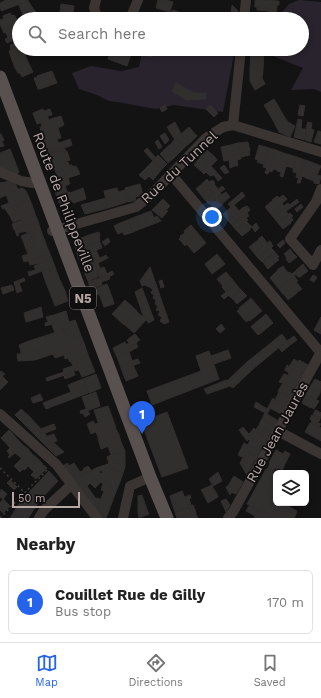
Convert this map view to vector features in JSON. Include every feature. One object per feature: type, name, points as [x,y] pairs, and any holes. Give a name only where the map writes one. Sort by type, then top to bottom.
[{"type":"main road","name":"Route de Philippeville","points":[[0,77],[3,103],[54,230],[147,478],[159,518]]},
{"type":"main road","name":"Route de Philippeville","points":[[147,478],[167,518]]},
{"type":"street","points":[[95,12],[94,8],[96,0]]},
{"type":"street","points":[[133,12],[138,0]]},
{"type":"street","points":[[245,12],[246,0]]},
{"type":"street","name":"Rue du Tunnel","points":[[54,230],[136,207],[152,194],[206,138],[223,126],[233,125],[240,56]]},
{"type":"street","points":[[233,125],[321,152]]},
{"type":"street","points":[[289,142],[299,140],[321,147]]},
{"type":"street","points":[[0,172],[21,181],[35,181]]},
{"type":"street","points":[[171,174],[321,353]]},
{"type":"street","points":[[321,189],[318,203],[290,239],[313,265],[321,250]]},
{"type":"street","name":"Rue Jean Jaurès","points":[[232,516],[321,353]]},
{"type":"street","points":[[0,414],[55,464],[97,518]]},
{"type":"street","points":[[278,431],[321,454]]},
{"type":"street","points":[[123,518],[130,486],[147,478]]},
{"type":"street","points":[[39,518],[44,510],[71,485]]},
{"type":"path","points":[[0,518],[24,492],[55,464]]},
{"type":"path","points":[[0,468],[24,492]]},
{"type":"shaded area","points":[[299,0],[321,2],[321,92],[314,89],[291,90],[303,68],[273,56],[309,56],[309,12],[282,12],[289,4]]},
{"type":"shaded area","points":[[141,56],[234,56],[223,112],[174,105],[156,109],[109,101],[79,89],[72,73],[91,66],[121,71],[139,67]]},
{"type":"building","points":[[6,0],[28,1],[1,11],[0,3]]},
{"type":"building","points":[[158,0],[173,2],[170,12],[156,8]]},
{"type":"building","points":[[255,0],[262,0],[262,7],[255,7]]},
{"type":"building","points":[[262,0],[279,1],[279,5],[269,4],[268,8],[262,7]]},
{"type":"building","points":[[28,1],[36,12],[22,12],[19,5]]},
{"type":"building","points":[[61,4],[74,6],[73,12],[60,12]]},
{"type":"building","points":[[269,4],[277,5],[276,12],[268,12]]},
{"type":"building","points":[[232,5],[238,11],[231,12]]},
{"type":"building","points":[[257,7],[268,8],[268,11],[257,10]]},
{"type":"building","points":[[10,13],[12,18],[11,16],[4,19],[3,16]]},
{"type":"building","points":[[11,16],[12,30],[4,33],[0,20]]},
{"type":"building","points":[[12,30],[12,41],[7,43],[5,39],[8,38],[6,32]]},
{"type":"building","points":[[12,44],[12,56],[14,56],[11,57],[9,51],[11,50],[10,45]]},
{"type":"building","points":[[26,56],[28,62],[15,68],[11,57]]},
{"type":"building","points":[[109,56],[131,56],[127,66],[108,59]]},
{"type":"building","points":[[251,56],[264,56],[263,70],[250,69]]},
{"type":"building","points":[[28,62],[33,72],[22,77],[15,68]]},
{"type":"building","points":[[250,69],[263,70],[262,78],[265,84],[255,90],[250,81]]},
{"type":"building","points":[[52,71],[57,83],[40,89],[37,76]]},
{"type":"building","points":[[37,77],[40,89],[38,89],[34,78]]},
{"type":"building","points":[[176,83],[194,93],[206,93],[206,99],[186,100],[172,91]]},
{"type":"building","points":[[274,99],[284,116],[274,122],[264,105]]},
{"type":"building","points":[[165,105],[167,109],[162,112],[160,108]]},
{"type":"building","points":[[210,105],[218,113],[214,117],[206,109]]},
{"type":"building","points":[[300,105],[305,106],[303,116],[298,115]]},
{"type":"building","points":[[43,109],[44,111],[50,109],[52,115],[47,116],[49,120],[37,124],[33,113]]},
{"type":"building","points":[[61,116],[64,125],[58,128],[54,118]]},
{"type":"building","points":[[284,116],[288,122],[295,126],[290,137],[279,132],[274,122]]},
{"type":"building","points":[[54,118],[58,128],[42,134],[40,127],[42,127],[41,123]]},
{"type":"building","points":[[298,119],[302,120],[301,128],[303,129],[301,139],[294,137]]},
{"type":"building","points":[[175,122],[181,134],[177,138],[170,125]]},
{"type":"building","points":[[308,122],[312,123],[311,129],[306,128]]},
{"type":"building","points":[[170,125],[177,138],[175,140],[167,127]]},
{"type":"building","points":[[189,127],[197,136],[191,142],[181,134]]},
{"type":"building","points":[[58,128],[61,138],[57,139],[54,129]]},
{"type":"building","points":[[307,128],[314,130],[311,142],[305,140]]},
{"type":"building","points":[[54,129],[57,139],[44,144],[42,134]]},
{"type":"building","points":[[303,129],[306,129],[304,140],[301,139]]},
{"type":"building","points":[[318,131],[321,132],[321,144],[314,142]]},
{"type":"building","points":[[165,133],[169,140],[165,144],[160,136]]},
{"type":"building","points":[[0,134],[4,140],[2,141],[4,146],[0,147]]},
{"type":"building","points":[[181,134],[191,142],[185,147],[177,138]]},
{"type":"building","points":[[177,138],[185,147],[180,152],[172,142]]},
{"type":"building","points":[[57,139],[60,146],[54,148],[55,151],[48,154],[44,144]]},
{"type":"building","points":[[70,139],[72,145],[55,152],[54,148],[60,146],[59,143]]},
{"type":"building","points":[[158,140],[162,147],[159,149],[155,142]]},
{"type":"building","points":[[248,142],[250,151],[240,154],[238,143]]},
{"type":"building","points":[[172,143],[180,152],[174,158],[165,149]]},
{"type":"building","points":[[238,143],[240,154],[233,156],[231,145]]},
{"type":"building","points":[[231,145],[233,156],[223,157],[221,147]]},
{"type":"building","points":[[259,145],[269,148],[265,159],[256,156]]},
{"type":"building","points":[[147,148],[156,158],[153,161],[144,151]]},
{"type":"building","points":[[269,148],[276,150],[272,161],[265,159]]},
{"type":"building","points":[[10,149],[19,172],[16,175],[0,168],[0,153]]},
{"type":"building","points":[[63,149],[67,162],[54,167],[50,154]]},
{"type":"building","points":[[65,149],[70,160],[67,161],[63,150]]},
{"type":"building","points":[[165,149],[174,158],[168,163],[160,154]]},
{"type":"building","points":[[207,150],[215,157],[209,164],[200,157]]},
{"type":"building","points":[[276,150],[283,153],[279,164],[272,161]]},
{"type":"building","points":[[249,152],[250,155],[241,157],[240,154]]},
{"type":"building","points":[[283,153],[290,155],[286,166],[279,164]]},
{"type":"building","points":[[240,154],[241,159],[237,160],[238,166],[235,166],[233,156]]},
{"type":"building","points":[[158,155],[167,164],[162,169],[153,161]]},
{"type":"building","points":[[290,155],[297,157],[293,168],[286,166]]},
{"type":"building","points":[[233,156],[235,166],[230,168],[229,160],[224,161],[223,157]]},
{"type":"building","points":[[256,156],[265,159],[263,164],[257,162],[258,160],[255,159]]},
{"type":"building","points":[[200,157],[209,164],[202,172],[194,165]]},
{"type":"building","points":[[215,157],[217,160],[211,166],[209,164]]},
{"type":"building","points":[[297,157],[305,160],[301,171],[293,168]]},
{"type":"building","points":[[265,159],[272,161],[268,174],[265,173],[267,168],[263,167]]},
{"type":"building","points":[[305,160],[311,162],[308,173],[301,171]]},
{"type":"building","points":[[153,161],[162,169],[153,180],[143,171]]},
{"type":"building","points":[[272,161],[279,164],[277,170],[273,169],[272,172],[269,171]]},
{"type":"building","points":[[67,162],[74,176],[59,181],[54,167]]},
{"type":"building","points":[[311,162],[321,166],[317,175],[308,173]]},
{"type":"building","points":[[209,164],[222,178],[218,181],[214,175],[210,176],[206,172],[204,174],[202,172]]},
{"type":"building","points":[[279,164],[286,166],[283,177],[280,176],[281,172],[277,171]]},
{"type":"building","points":[[70,165],[73,167],[76,166],[80,174],[74,176]]},
{"type":"building","points":[[224,165],[229,172],[225,174],[220,168]]},
{"type":"building","points":[[293,168],[301,171],[298,178],[296,177],[297,173],[293,172]]},
{"type":"building","points":[[143,171],[149,176],[145,180],[139,175]]},
{"type":"building","points":[[301,171],[308,173],[307,178],[302,176],[300,183],[297,183]]},
{"type":"building","points":[[308,173],[321,176],[319,184],[306,178]]},
{"type":"building","points":[[68,178],[70,184],[58,188],[57,185],[60,184],[59,181]]},
{"type":"building","points":[[207,179],[209,182],[213,180],[215,183],[210,188],[205,181]]},
{"type":"building","points":[[9,181],[14,184],[9,186],[11,190],[5,193],[2,183]]},
{"type":"building","points":[[205,181],[210,188],[201,195],[196,189]]},
{"type":"building","points":[[2,182],[4,190],[0,191],[0,183]]},
{"type":"building","points":[[14,184],[18,190],[12,192],[9,186]]},
{"type":"building","points":[[140,184],[143,195],[135,197],[136,200],[129,202],[125,188]]},
{"type":"building","points":[[214,184],[218,189],[214,193],[210,188]]},
{"type":"building","points":[[65,186],[68,193],[57,197],[54,189]]},
{"type":"building","points":[[222,186],[225,189],[221,192],[219,191],[221,194],[218,197],[214,193]]},
{"type":"building","points":[[22,188],[27,193],[14,198],[12,192]]},
{"type":"building","points":[[83,188],[86,199],[73,203],[70,193]]},
{"type":"building","points":[[117,188],[121,204],[108,208],[104,191]]},
{"type":"building","points":[[210,188],[214,193],[205,200],[201,195]]},
{"type":"building","points":[[4,190],[6,195],[0,198],[0,191]]},
{"type":"building","points":[[11,190],[13,195],[7,197],[5,193]]},
{"type":"building","points":[[125,190],[129,201],[121,204],[118,192]]},
{"type":"building","points":[[70,192],[73,201],[60,205],[57,197]]},
{"type":"building","points":[[226,192],[230,197],[223,203],[218,197]]},
{"type":"building","points":[[242,192],[245,196],[234,205],[239,211],[237,213],[228,204]]},
{"type":"building","points":[[27,193],[30,200],[16,205],[14,198]]},
{"type":"building","points":[[214,193],[218,197],[209,204],[205,200]]},
{"type":"building","points":[[13,195],[16,205],[3,209],[1,206],[9,203],[7,197]]},
{"type":"building","points":[[283,195],[287,199],[279,206],[272,200],[277,196],[279,198]]},
{"type":"building","points":[[218,197],[223,204],[215,211],[210,204]]},
{"type":"building","points":[[106,198],[108,208],[85,214],[81,205]]},
{"type":"building","points":[[163,199],[170,206],[162,218],[152,210]]},
{"type":"building","points":[[297,199],[299,202],[286,211],[288,214],[286,215],[282,211]]},
{"type":"building","points":[[30,200],[33,208],[19,212],[16,205]]},
{"type":"building","points":[[273,200],[279,206],[270,213],[265,207]]},
{"type":"building","points":[[282,203],[284,206],[288,203],[290,205],[282,211],[279,206]]},
{"type":"building","points":[[301,204],[303,207],[297,212],[295,209]]},
{"type":"building","points":[[16,205],[19,212],[10,216],[5,209]]},
{"type":"building","points":[[247,206],[250,210],[247,213],[242,208]]},
{"type":"building","points":[[279,206],[282,211],[274,218],[270,213]]},
{"type":"building","points":[[231,207],[237,213],[228,221],[223,214]]},
{"type":"building","points":[[33,208],[35,214],[22,219],[19,212]]},
{"type":"building","points":[[242,208],[247,213],[240,218],[237,213]]},
{"type":"building","points":[[151,211],[156,223],[148,226],[143,214]]},
{"type":"building","points":[[282,211],[286,215],[278,223],[274,218]]},
{"type":"building","points":[[19,212],[22,219],[13,222],[10,216]]},
{"type":"building","points":[[237,213],[240,218],[232,225],[228,221]]},
{"type":"building","points":[[247,213],[249,216],[246,218],[248,220],[244,223],[240,218]]},
{"type":"building","points":[[290,213],[293,216],[291,217],[293,220],[291,222],[286,216]]},
{"type":"building","points":[[35,214],[38,221],[25,226],[22,219]]},
{"type":"building","points":[[143,214],[148,226],[140,229],[135,217]]},
{"type":"building","points":[[157,216],[161,221],[156,223],[154,218]]},
{"type":"building","points":[[286,216],[291,223],[283,229],[278,223]]},
{"type":"building","points":[[135,217],[140,229],[133,232],[128,220]]},
{"type":"building","points":[[240,218],[244,223],[236,230],[232,225]]},
{"type":"building","points":[[22,220],[25,226],[14,230],[12,224]]},
{"type":"building","points":[[128,220],[133,232],[124,235],[120,223]]},
{"type":"building","points":[[38,221],[40,228],[27,233],[25,226]]},
{"type":"building","points":[[246,221],[252,227],[249,229],[244,223]]},
{"type":"building","points":[[120,223],[123,232],[118,234],[114,226]]},
{"type":"building","points":[[244,223],[250,230],[242,236],[236,230]]},
{"type":"building","points":[[256,223],[259,228],[255,232],[252,227]]},
{"type":"building","points":[[191,225],[206,243],[194,253],[180,236],[185,233],[184,231]]},
{"type":"building","points":[[25,226],[27,231],[18,233],[19,235],[17,236],[15,230]]},
{"type":"building","points":[[40,228],[44,239],[35,243],[31,232]]},
{"type":"building","points":[[31,232],[35,243],[25,246],[21,236]]},
{"type":"building","points":[[99,232],[100,236],[90,239],[89,235]]},
{"type":"building","points":[[89,235],[90,239],[99,236],[100,241],[87,246],[84,237]]},
{"type":"building","points":[[262,236],[267,243],[263,246],[258,239]]},
{"type":"building","points":[[84,237],[87,246],[76,250],[73,241]]},
{"type":"building","points":[[181,237],[187,244],[185,246],[179,239]]},
{"type":"building","points":[[108,238],[110,242],[105,246],[102,242]]},
{"type":"building","points":[[44,239],[47,247],[28,254],[26,249],[33,247],[32,243]]},
{"type":"building","points":[[258,240],[263,246],[254,253],[249,247]]},
{"type":"building","points":[[283,240],[285,243],[280,248],[277,245]]},
{"type":"building","points":[[270,241],[273,246],[267,251],[263,246]]},
{"type":"building","points":[[100,242],[102,248],[91,254],[87,246]]},
{"type":"building","points":[[32,243],[33,247],[26,249],[25,246]]},
{"type":"building","points":[[87,246],[90,253],[78,257],[76,250]]},
{"type":"building","points":[[263,246],[267,251],[258,258],[254,253]]},
{"type":"building","points":[[47,247],[50,254],[30,260],[28,254]]},
{"type":"building","points":[[271,248],[275,252],[271,255],[267,251]]},
{"type":"building","points":[[290,249],[293,253],[287,258],[284,254]]},
{"type":"building","points":[[267,251],[271,255],[262,262],[258,258]]},
{"type":"building","points":[[97,252],[100,259],[93,262],[91,254]]},
{"type":"building","points":[[275,252],[279,257],[277,258],[279,260],[276,262],[271,255]]},
{"type":"building","points":[[90,253],[93,262],[82,266],[78,257]]},
{"type":"building","points":[[293,253],[297,257],[289,263],[286,259]]},
{"type":"building","points":[[28,254],[30,260],[24,262],[22,256]]},
{"type":"building","points":[[50,254],[52,259],[39,264],[37,258]]},
{"type":"building","points":[[217,254],[225,264],[212,274],[205,264]]},
{"type":"building","points":[[106,255],[108,258],[98,263],[100,268],[96,270],[93,262]]},
{"type":"building","points":[[271,256],[276,262],[268,269],[263,262]]},
{"type":"building","points":[[37,258],[39,263],[30,265],[28,260]]},
{"type":"building","points":[[52,259],[55,267],[42,271],[39,264]]},
{"type":"building","points":[[93,262],[96,270],[85,274],[82,266]]},
{"type":"building","points":[[39,264],[42,271],[29,276],[28,272],[36,270],[34,266]]},
{"type":"building","points":[[303,264],[305,267],[288,281],[283,276],[289,272],[292,274]]},
{"type":"building","points":[[283,266],[288,273],[283,276],[277,270]]},
{"type":"building","points":[[55,267],[59,278],[46,283],[42,271]]},
{"type":"building","points":[[104,267],[107,274],[100,278],[96,270]]},
{"type":"building","points":[[150,267],[169,322],[164,324],[160,321],[162,317],[158,315],[160,311],[156,310],[158,306],[155,304],[156,300],[153,298],[154,295],[151,293],[153,289],[145,285],[142,286],[140,281]]},
{"type":"building","points":[[305,267],[308,271],[298,277],[296,274]]},
{"type":"building","points":[[96,270],[98,277],[88,281],[85,274]]},
{"type":"building","points":[[278,270],[283,276],[275,284],[270,278]]},
{"type":"building","points":[[112,271],[114,274],[109,277],[110,279],[101,282],[100,278]]},
{"type":"building","points":[[226,272],[232,279],[223,286],[217,279]]},
{"type":"building","points":[[313,275],[317,277],[314,282],[310,280]]},
{"type":"building","points":[[283,276],[288,281],[279,289],[275,284]]},
{"type":"building","points":[[294,276],[298,281],[291,286],[288,281]]},
{"type":"building","points":[[24,278],[25,281],[19,283],[22,291],[19,292],[17,281]]},
{"type":"building","points":[[59,278],[65,291],[51,295],[46,283]]},
{"type":"building","points":[[100,278],[102,285],[91,289],[88,282]]},
{"type":"building","points":[[232,279],[236,284],[226,292],[222,287]]},
{"type":"building","points":[[162,280],[164,287],[161,288],[159,281]]},
{"type":"building","points":[[17,281],[19,292],[17,293],[14,282]]},
{"type":"building","points":[[288,281],[291,286],[283,294],[279,289]]},
{"type":"building","points":[[296,282],[302,289],[299,291],[294,284]]},
{"type":"building","points":[[107,284],[112,297],[102,301],[99,294],[97,295],[95,289]]},
{"type":"building","points":[[236,284],[241,290],[231,298],[226,292]]},
{"type":"building","points":[[294,284],[299,291],[296,293],[291,286]]},
{"type":"building","points":[[12,285],[14,290],[3,294],[1,288]]},
{"type":"building","points":[[291,286],[297,293],[288,300],[283,293]]},
{"type":"building","points":[[142,288],[154,320],[149,323],[146,320],[134,333],[124,324],[136,311],[143,317],[135,292]]},
{"type":"building","points":[[241,290],[247,296],[237,304],[232,298]]},
{"type":"building","points":[[65,291],[68,301],[55,306],[51,295]]},
{"type":"building","points":[[226,292],[229,295],[224,299],[221,296]]},
{"type":"building","points":[[112,297],[114,304],[104,307],[102,301]]},
{"type":"building","points":[[251,298],[262,311],[250,321],[239,308]]},
{"type":"building","points":[[125,300],[137,311],[124,325],[112,314]]},
{"type":"building","points":[[41,307],[43,317],[26,322],[24,313]]},
{"type":"building","points":[[240,309],[249,320],[246,322],[237,311]]},
{"type":"building","points":[[66,311],[68,319],[57,323],[54,315]]},
{"type":"building","points":[[266,314],[273,323],[261,333],[254,324]]},
{"type":"building","points":[[54,315],[57,323],[45,326],[45,323],[48,322],[46,317]]},
{"type":"building","points":[[321,317],[321,334],[314,330]]},
{"type":"building","points":[[68,319],[69,322],[61,325],[63,330],[55,333],[52,325]]},
{"type":"building","points":[[75,320],[77,325],[64,330],[61,325]]},
{"type":"building","points":[[221,324],[225,329],[220,333],[216,329]]},
{"type":"building","points":[[254,324],[261,333],[258,335],[251,327]]},
{"type":"building","points":[[77,325],[81,336],[68,341],[64,330]]},
{"type":"building","points":[[63,330],[68,341],[33,352],[29,341]]},
{"type":"building","points":[[135,334],[140,340],[128,348],[126,345],[129,343],[127,340]]},
{"type":"building","points":[[282,334],[287,341],[253,369],[233,388],[230,386],[207,394],[204,389],[226,380],[227,381],[247,362]]},
{"type":"building","points":[[81,336],[84,343],[71,348],[68,341]]},
{"type":"building","points":[[294,336],[297,340],[290,345],[287,341]]},
{"type":"building","points":[[29,341],[33,352],[21,352],[19,345]]},
{"type":"building","points":[[68,341],[71,348],[35,360],[33,352]]},
{"type":"building","points":[[287,341],[290,345],[282,352],[279,348]]},
{"type":"building","points":[[125,342],[128,348],[115,353],[113,348]]},
{"type":"building","points":[[84,343],[88,355],[75,360],[71,348]]},
{"type":"building","points":[[136,343],[138,347],[129,352],[128,348]]},
{"type":"building","points":[[71,348],[75,360],[70,362],[68,358],[65,359],[64,355],[55,358],[53,354]]},
{"type":"building","points":[[128,348],[129,352],[117,357],[115,353]]},
{"type":"building","points":[[228,350],[231,358],[214,364],[211,356]]},
{"type":"building","points":[[209,351],[219,379],[152,405],[147,391],[201,371],[196,356]]},
{"type":"building","points":[[21,352],[33,352],[35,360],[18,361],[17,354],[21,354]]},
{"type":"building","points":[[129,352],[132,361],[120,365],[117,357]]},
{"type":"building","points":[[88,355],[92,365],[79,370],[75,360]]},
{"type":"building","points":[[138,359],[140,363],[134,365],[132,361]]},
{"type":"building","points":[[294,359],[298,362],[293,369],[289,367]]},
{"type":"building","points":[[75,360],[79,370],[75,371],[73,369],[74,372],[47,381],[46,378],[64,372],[63,369],[73,366],[71,361]]},
{"type":"building","points":[[299,360],[308,365],[303,374],[293,369]]},
{"type":"building","points":[[132,361],[134,367],[122,371],[120,365]]},
{"type":"building","points":[[92,365],[95,372],[82,377],[79,370]]},
{"type":"building","points":[[287,365],[293,369],[289,376],[287,376],[289,373],[285,370]]},
{"type":"building","points":[[134,367],[138,376],[126,381],[122,371]]},
{"type":"building","points":[[293,369],[303,374],[298,382],[289,376]]},
{"type":"building","points":[[1,371],[5,374],[2,376],[8,382],[0,390],[0,372]]},
{"type":"building","points":[[74,372],[75,375],[65,379],[64,376]]},
{"type":"building","points":[[96,374],[101,388],[89,393],[83,379]]},
{"type":"building","points":[[284,374],[289,376],[283,383],[279,382]]},
{"type":"building","points":[[289,376],[298,382],[294,390],[283,383]]},
{"type":"building","points":[[83,379],[88,393],[46,409],[43,403],[71,392],[68,385]]},
{"type":"building","points":[[315,379],[321,382],[320,393],[310,387]]},
{"type":"building","points":[[283,383],[294,390],[290,397],[278,391]]},
{"type":"building","points":[[310,387],[320,393],[316,400],[306,394]]},
{"type":"building","points":[[96,392],[100,406],[87,411],[82,397]]},
{"type":"building","points":[[279,392],[290,397],[286,405],[275,400]]},
{"type":"building","points":[[40,394],[43,400],[33,403],[31,398]]},
{"type":"building","points":[[306,394],[316,400],[311,408],[302,403]]},
{"type":"building","points":[[273,398],[275,400],[267,414],[254,407],[256,402],[267,409]]},
{"type":"building","points":[[275,400],[286,405],[281,414],[270,408]]},
{"type":"building","points":[[316,400],[319,401],[314,409],[311,407]]},
{"type":"building","points":[[108,406],[111,414],[97,419],[94,410]]},
{"type":"building","points":[[21,409],[41,429],[32,432],[15,415]]},
{"type":"building","points":[[86,409],[90,414],[85,417],[80,411]]},
{"type":"building","points":[[316,410],[321,413],[320,419],[313,414]]},
{"type":"building","points":[[167,412],[188,468],[162,477],[141,422]]},
{"type":"building","points":[[265,413],[277,420],[275,425],[262,419]]},
{"type":"building","points":[[111,414],[115,425],[101,430],[97,419]]},
{"type":"building","points":[[312,415],[320,419],[318,423],[321,424],[319,427],[311,423],[312,421],[310,419]]},
{"type":"building","points":[[262,419],[275,425],[271,432],[259,425]]},
{"type":"building","points":[[93,421],[95,424],[99,423],[100,428],[97,430],[99,437],[96,432],[91,434],[87,424]]},
{"type":"building","points":[[310,423],[319,427],[314,437],[305,432]]},
{"type":"building","points":[[54,424],[56,429],[45,433],[47,437],[39,439],[32,432]]},
{"type":"building","points":[[115,425],[116,429],[99,437],[97,430]]},
{"type":"building","points":[[259,425],[271,432],[269,435],[257,428]]},
{"type":"building","points":[[243,427],[252,438],[264,444],[260,451],[248,445],[250,440],[249,439],[247,441],[239,430]]},
{"type":"building","points":[[319,427],[321,428],[321,441],[314,437]]},
{"type":"building","points":[[254,428],[256,430],[257,428],[269,435],[267,438],[255,431],[252,438],[249,434]]},
{"type":"building","points":[[116,429],[119,435],[106,440],[104,434]]},
{"type":"building","points":[[9,430],[13,434],[5,442],[1,438]]},
{"type":"building","points":[[255,431],[267,438],[264,444],[252,438]]},
{"type":"building","points":[[13,434],[18,440],[10,448],[5,442]]},
{"type":"building","points":[[54,434],[57,441],[45,445],[39,439]]},
{"type":"building","points":[[104,434],[106,440],[99,442],[98,437]]},
{"type":"building","points":[[119,435],[121,442],[101,449],[99,442]]},
{"type":"building","points":[[18,440],[23,445],[15,453],[10,448]]},
{"type":"building","points":[[53,442],[64,452],[56,456],[45,445]]},
{"type":"building","points":[[121,442],[125,451],[117,454],[116,452],[111,454],[108,446]]},
{"type":"building","points":[[244,443],[260,451],[257,457],[245,451],[242,457],[238,455]]},
{"type":"building","points":[[23,445],[28,449],[20,457],[15,453]]},
{"type":"building","points":[[10,448],[15,453],[9,458],[8,457],[10,455],[7,451]]},
{"type":"building","points":[[28,449],[32,454],[24,462],[20,457]]},
{"type":"building","points":[[276,450],[283,454],[285,451],[290,454],[282,470],[269,463]]},
{"type":"building","points":[[125,451],[125,458],[109,464],[107,457],[116,452],[117,454]]},
{"type":"building","points":[[245,451],[257,457],[253,463],[242,457]]},
{"type":"building","points":[[32,454],[37,458],[28,466],[24,462]]},
{"type":"building","points":[[37,458],[43,464],[34,472],[28,466]]},
{"type":"building","points":[[125,458],[123,473],[116,470],[116,462]]},
{"type":"building","points":[[243,458],[253,463],[247,475],[240,463]]},
{"type":"building","points":[[21,459],[24,462],[17,469],[14,466]]},
{"type":"building","points":[[24,462],[28,466],[25,470],[23,469],[20,472],[17,469]]},
{"type":"building","points":[[116,462],[116,470],[111,468],[111,463]]},
{"type":"building","points":[[67,463],[75,475],[69,479],[62,467]]},
{"type":"building","points":[[74,463],[80,472],[84,470],[86,474],[73,481],[71,478],[75,475],[69,466]]},
{"type":"building","points":[[111,463],[111,468],[108,467],[103,472],[102,470],[99,472],[96,468]]},
{"type":"building","points":[[270,463],[278,468],[275,468],[272,473],[267,470]]},
{"type":"building","points":[[42,464],[47,468],[36,479],[31,475]]},
{"type":"building","points":[[88,466],[91,470],[86,473],[83,469]]},
{"type":"building","points":[[108,467],[110,468],[104,484],[95,479]]},
{"type":"building","points":[[96,468],[101,474],[81,491],[73,481]]},
{"type":"building","points":[[110,468],[123,473],[121,479],[108,474]]},
{"type":"building","points":[[266,469],[273,473],[273,485],[258,511],[247,504]]},
{"type":"building","points":[[49,471],[58,481],[41,499],[28,518],[10,518],[21,501]]},
{"type":"building","points":[[218,472],[222,481],[213,486],[209,479]]},
{"type":"building","points":[[108,474],[121,479],[117,489],[104,484]]},
{"type":"building","points":[[234,476],[243,482],[236,494],[231,492],[233,488],[228,486]]},
{"type":"building","points":[[95,479],[101,482],[95,488],[90,483]]},
{"type":"building","points":[[10,480],[17,487],[14,490],[7,483]]},
{"type":"building","points":[[103,484],[117,489],[106,518],[101,518],[96,511],[104,491],[101,490]]},
{"type":"building","points":[[212,485],[213,488],[203,493],[201,490]]},
{"type":"building","points":[[273,485],[273,498],[267,495]]},
{"type":"building","points":[[87,486],[96,499],[93,507],[81,491]]},
{"type":"building","points":[[228,486],[233,488],[230,495],[226,487]]},
{"type":"building","points":[[213,488],[216,492],[205,497],[203,493]]},
{"type":"building","points":[[1,489],[7,494],[3,499],[0,497]]},
{"type":"building","points":[[182,491],[185,498],[172,503],[170,496]]},
{"type":"building","points":[[216,492],[218,497],[208,503],[205,497]]},
{"type":"building","points":[[142,495],[147,510],[138,512],[138,496]]},
{"type":"building","points":[[190,495],[191,498],[189,499],[191,505],[189,507],[185,497]]},
{"type":"building","points":[[267,495],[273,498],[271,504],[276,506],[271,516],[259,509]]},
{"type":"building","points":[[96,498],[100,499],[96,511],[93,507]]},
{"type":"building","points":[[185,498],[189,507],[175,512],[172,503]]},
{"type":"building","points":[[3,499],[6,502],[0,510],[0,503]]},
{"type":"building","points":[[226,499],[230,505],[226,512],[221,501]]},
{"type":"building","points":[[6,502],[10,506],[3,513],[0,510]]},
{"type":"building","points":[[193,505],[195,510],[191,512],[189,507]]},
{"type":"building","points":[[249,506],[258,511],[255,516],[246,511]]},
{"type":"building","points":[[276,506],[286,506],[285,508],[296,514],[294,518],[273,518],[271,516]]},
{"type":"building","points":[[286,506],[288,506],[297,511],[296,514],[285,508]]},
{"type":"building","points":[[189,507],[191,512],[177,518],[175,512]]},
{"type":"building","points":[[259,509],[273,517],[273,518],[254,518]]},
{"type":"building","points":[[147,510],[149,514],[139,518],[138,512]]},
{"type":"building","points":[[195,510],[198,518],[193,518],[191,512]]},
{"type":"building","points":[[191,512],[193,518],[177,518]]},
{"type":"place","name":"Couillet Rue de Gilly","points":[[142,434]]}]
